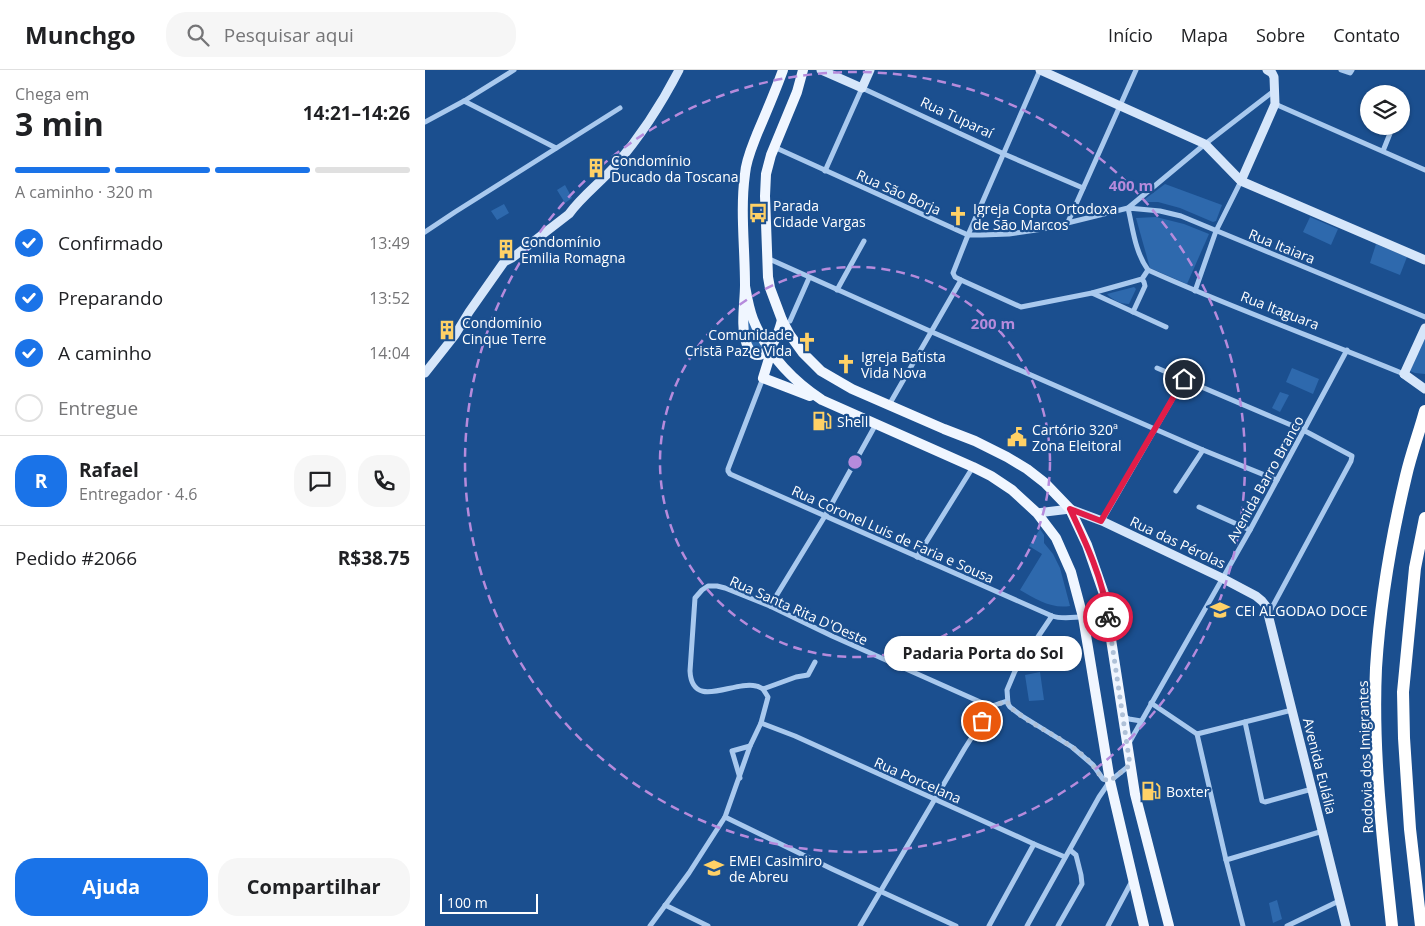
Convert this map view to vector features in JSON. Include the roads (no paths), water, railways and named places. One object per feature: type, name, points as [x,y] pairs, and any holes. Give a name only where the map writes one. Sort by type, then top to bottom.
[{"type":"highway","name":"Rodovia dos Imigrantes","points":[[1391,926],[1379,791],[1375,719],[1377,668],[1381,615],[1389,556],[1406,476],[1425,411]]},
{"type":"highway","points":[[1421,926],[1410,829],[1403,692],[1415,568],[1425,518]]},
{"type":"main road","points":[[770,351],[756,356],[747,347],[743,319],[745,286],[743,190],[749,154],[783,70]]},
{"type":"main road","points":[[803,70],[797,92],[774,147],[766,174],[767,258],[770,288],[786,321],[790,335],[810,361],[821,371],[853,390],[975,441],[1007,457],[1045,483],[1070,509],[1087,545],[1104,594],[1130,765],[1145,837],[1169,926]]},
{"type":"main road","points":[[745,286],[753,319],[770,351],[794,379],[822,400]]},
{"type":"main road","points":[[786,321],[770,351],[763,378],[822,400],[991,476],[1012,490],[1037,513],[1047,524],[1063,551],[1075,585],[1083,617],[1110,781],[1144,926]]},
{"type":"street","points":[[425,122],[514,70]]},
{"type":"street","points":[[425,373],[455,335],[475,302],[506,260],[512,258],[536,235],[567,210],[575,206],[633,145],[664,98],[679,70]]},
{"type":"street","name":"Rua Tuparaí","points":[[821,70],[1083,188]]},
{"type":"street","points":[[825,171],[870,70]]},
{"type":"street","points":[[1128,208],[1138,250],[1148,270],[1142,279],[1092,293],[1021,307],[961,280],[953,274],[968,235],[1040,70],[1205,144],[1241,181],[1425,260]]},
{"type":"street","points":[[1068,222],[1136,70]]},
{"type":"street","points":[[1195,291],[1216,231],[1241,181],[1275,97],[1274,77],[1267,70]]},
{"type":"street","points":[[1341,70],[1350,73],[1352,70]]},
{"type":"street","points":[[1275,97],[1425,170]]},
{"type":"street","name":"Rua São Borja","points":[[774,147],[968,235],[1009,234],[1043,229],[1128,208],[1205,144],[1275,97]]},
{"type":"street","points":[[463,101],[556,148]]},
{"type":"street","points":[[425,232],[620,108]]},
{"type":"street","points":[[1383,151],[1389,135]]},
{"type":"street","name":"Rua Itaiara","points":[[1128,208],[1160,211],[1181,216],[1425,317]]},
{"type":"street","points":[[837,290],[864,241]]},
{"type":"street","points":[[767,258],[1203,450],[1277,480]]},
{"type":"street","name":"Rua Itaguara","points":[[1148,270],[1195,291],[1347,350],[1403,374],[1425,378]]},
{"type":"street","points":[[786,321],[809,278]]},
{"type":"street","points":[[1133,312],[1145,286],[1142,279]]},
{"type":"street","points":[[889,406],[961,280]]},
{"type":"street","points":[[1092,293],[1166,328]]},
{"type":"street","points":[[1403,374],[1425,328]]},
{"type":"street","name":"Avenida Barro Branco","points":[[1127,745],[1250,530],[1347,350]]},
{"type":"street","points":[[1157,368],[1305,431],[1352,456],[1351,462],[1269,613]]},
{"type":"street","name":"Rua Itaguara","points":[[1403,374],[1425,389]]},
{"type":"street","name":"Rua Coronel Luis de Faria e Sousa","points":[[763,378],[727,471],[730,474],[1052,616]]},
{"type":"street","points":[[1101,521],[1184,379]]},
{"type":"street","points":[[770,606],[825,516],[876,424]]},
{"type":"street","points":[[1176,491],[1203,450]]},
{"type":"street","points":[[917,557],[973,467]]},
{"type":"street","points":[[1199,508],[1250,530]]},
{"type":"street","name":"Rua das Pérolas","points":[[1037,513],[1070,509],[1101,521],[1223,578],[1262,601],[1267,606],[1269,613]]},
{"type":"street","name":"Rua Santa Rita D'Oeste","points":[[763,689],[755,685],[704,692],[691,682],[689,671],[695,598],[708,586],[717,586],[770,606],[867,652],[992,706]]},
{"type":"street","name":"Avenida Eulália","points":[[1269,613],[1291,710],[1346,926]]},
{"type":"street","points":[[1109,624],[1097,618],[1062,618],[1052,616],[1015,671],[1007,690],[1007,701],[1010,707],[1022,716],[1072,747],[1093,765],[1103,779],[1110,781]]},
{"type":"street","points":[[650,926],[689,873],[725,817],[750,746],[761,723],[768,697],[763,689],[796,677],[808,675],[815,662]]},
{"type":"street","points":[[860,926],[992,706],[1007,701]]},
{"type":"street","points":[[1151,703],[1197,734],[1243,926]]},
{"type":"street","points":[[1197,734],[1291,710]]},
{"type":"street","points":[[1123,716],[1129,720],[1141,721]]},
{"type":"street","points":[[1245,722],[1262,801],[1265,802],[1312,789]]},
{"type":"street","name":"Rua Porcelana","points":[[761,723],[795,736],[1065,857]]},
{"type":"street","points":[[740,778],[732,751],[750,746]]},
{"type":"street","points":[[1027,926],[1110,781],[1130,765]]},
{"type":"street","points":[[725,817],[880,892],[956,926]]},
{"type":"street","points":[[1226,860],[1323,831]]},
{"type":"street","points":[[989,926],[1034,844]]},
{"type":"street","points":[[1058,926],[1082,884],[1076,855],[1070,850]]},
{"type":"street","points":[[1108,926],[1132,881]]},
{"type":"street","points":[[1287,926],[1339,901]]},
{"type":"street","points":[[665,905],[708,926]]},
{"type":"place","name":"Condomínio Ducado da Toscana","points":[[596,168]]},
{"type":"place","name":"Parada Cidade Vargas","points":[[758,213]]},
{"type":"place","name":"Igreja Copta Ortodoxa de São Marcos","points":[[958,216]]},
{"type":"place","name":"Condomínio Emilia Romagna","points":[[506,249]]},
{"type":"place","name":"Condomínio Cinque Terre","points":[[447,330]]},
{"type":"place","name":"Comunidade Cristã Paz e Vida","points":[[807,342]]},
{"type":"place","name":"Igreja Batista Vida Nova","points":[[846,364]]},
{"type":"place","name":"Shell","points":[[822,421]]},
{"type":"place","name":"Cartório 320ª Zona Eleitoral","points":[[1017,437]]},
{"type":"place","name":"CEI ALGODAO DOCE","points":[[1220,610]]},
{"type":"place","name":"Padaria Porta do Sol","points":[[982,721]]},
{"type":"place","name":"Boxter","points":[[1151,791]]},
{"type":"place","name":"EMEI Casimiro de Abreu","points":[[714,868]]}]
